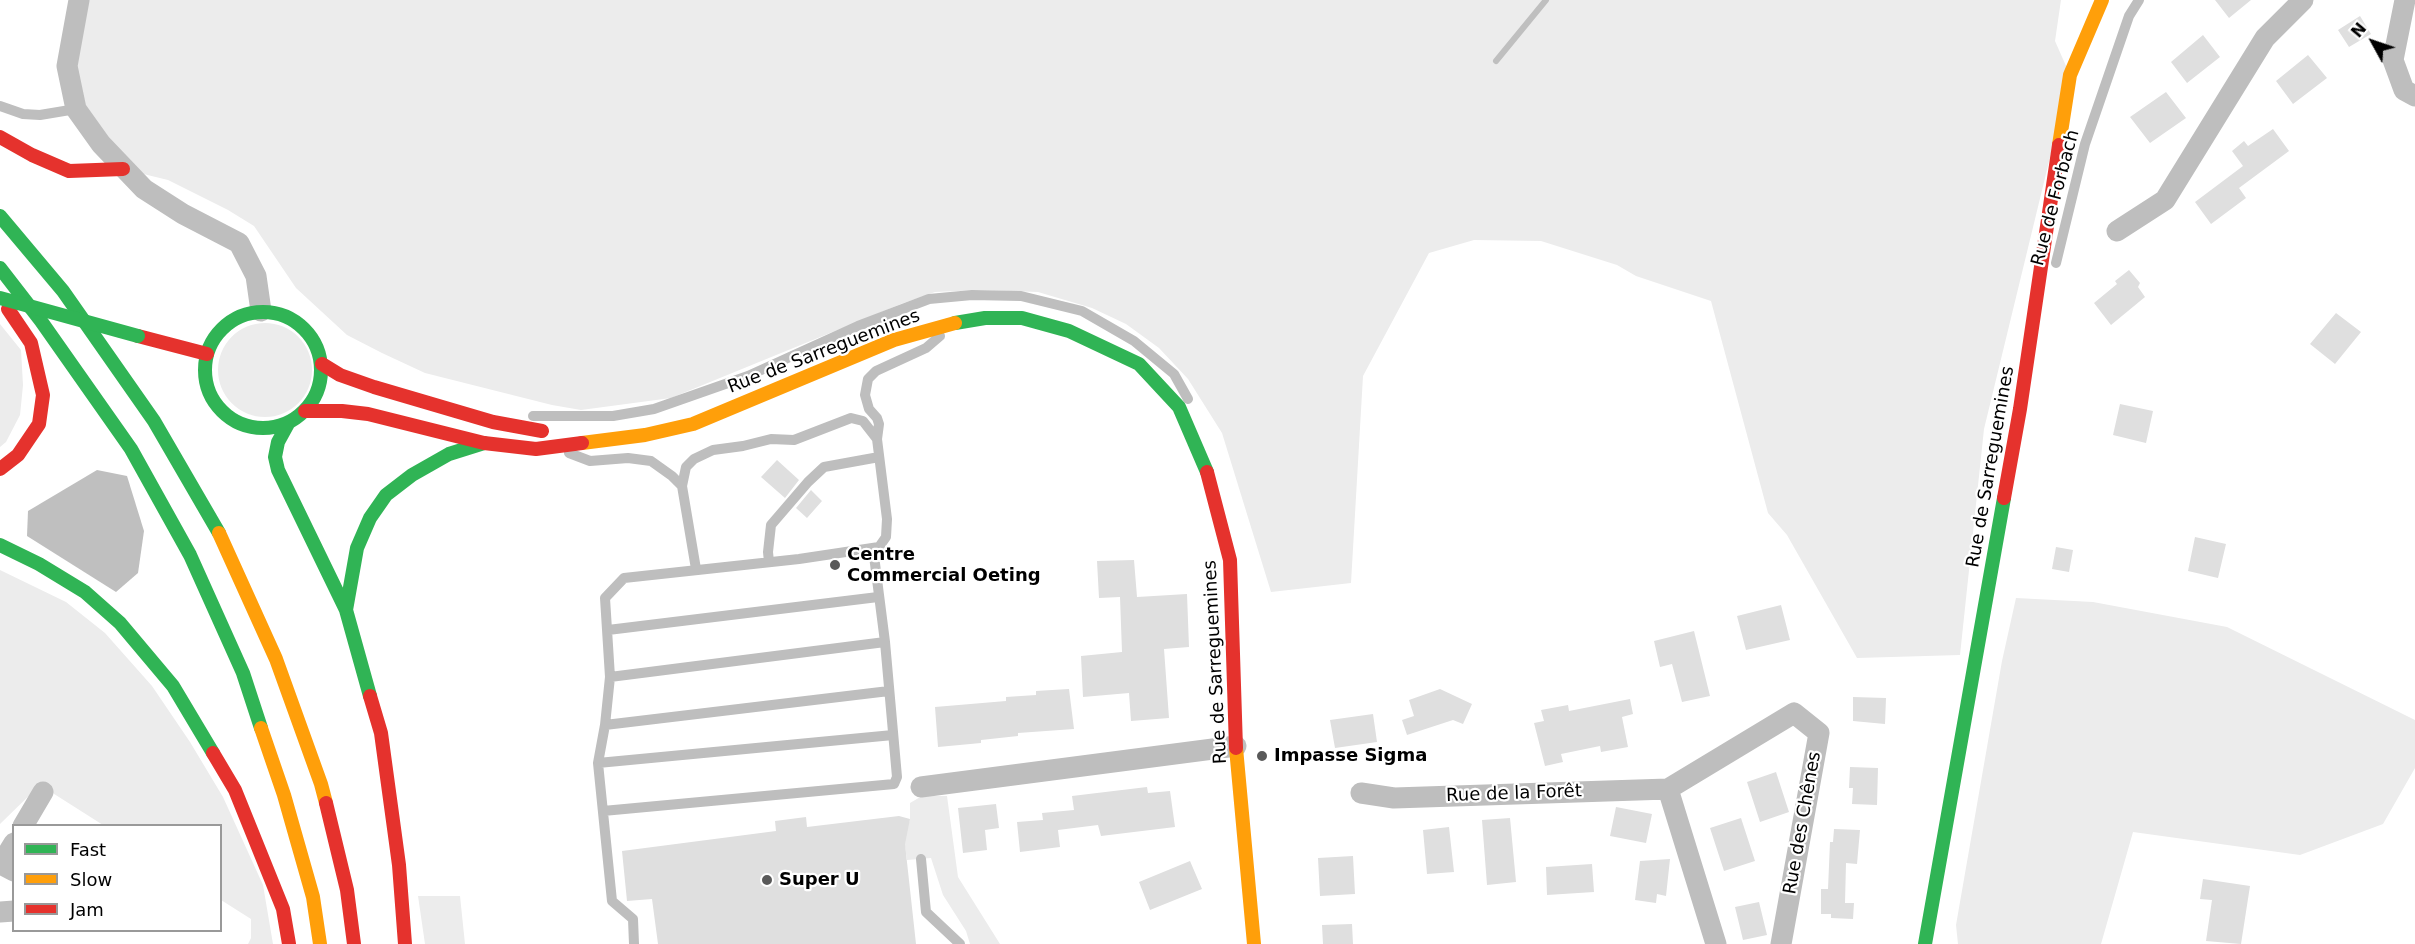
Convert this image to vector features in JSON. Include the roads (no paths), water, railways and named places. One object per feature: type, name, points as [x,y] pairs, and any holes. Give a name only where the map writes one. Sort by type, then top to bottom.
[{"type":"main road","name":"Rue de Sarreguemines","points":[[1925,944],[2020,409],[2070,75],[2102,0]]},
{"type":"main road","points":[[0,136],[32,155],[69,171],[123,169]]},
{"type":"main road","points":[[0,216],[63,291],[154,421],[222,539],[276,658],[321,784],[346,890],[354,944]]},
{"type":"main road","points":[[0,268],[41,321],[131,449],[190,555],[243,673],[284,795],[313,897],[320,944]]},
{"type":"main road","points":[[0,298],[207,354]]},
{"type":"main road","points":[[0,298],[31,342],[43,395],[39,424],[18,455],[0,469]]},
{"type":"main road","points":[[261,311],[279,313],[295,320],[308,332],[318,347],[322,364],[318,390],[305,411],[289,422],[271,428],[252,427],[234,420],[219,408],[209,391],[205,373],[207,354],[215,337],[227,324],[243,315],[261,311]]},
{"type":"main road","name":"Rue de Sarreguemines","points":[[484,443],[536,448],[552,447],[645,435],[693,424],[894,340],[985,318],[1022,318],[1069,331],[1138,364],[1179,407],[1206,468],[1230,560],[1236,746],[1254,944]]},
{"type":"main road","name":"Rue de Sarreguemines","points":[[322,364],[340,375],[374,387],[493,422],[596,441]]},
{"type":"main road","points":[[305,411],[368,414],[484,443]]},
{"type":"main road","points":[[289,422],[278,442],[275,457],[278,470],[346,610],[381,733],[399,865],[405,944]]},
{"type":"main road","points":[[346,610],[357,548],[370,518],[386,495],[412,475],[449,454],[484,443]]},
{"type":"main road","points":[[0,544],[85,592],[120,623],[173,686],[235,790],[284,909],[289,944]]},
{"type":"street","points":[[79,0],[67,66],[76,109],[101,144],[144,189],[239,243],[256,276],[261,311]]},
{"type":"street","points":[[2405,0],[2393,60],[2404,90],[2415,96]]},
{"type":"street","points":[[2117,231],[2165,200],[2265,38],[2300,2]]},
{"type":"street","name":"Rue de la Forêt","points":[[1362,793],[1394,798],[1668,789],[1794,713]]},
{"type":"street","name":"Rue des Chênes","points":[[1781,944],[1819,733],[1794,713]]},
{"type":"street","points":[[921,787],[1236,746]]},
{"type":"street","points":[[1668,789],[1716,944]]},
{"type":"street","points":[[24,824],[43,792]]},
{"type":"street","points":[[5,867],[12,848]]},
{"type":"lane","name":"Rue de Forbach","points":[[2054,269],[2085,144],[2129,16],[2139,0]]},
{"type":"lane","points":[[0,106],[23,114],[40,115],[76,109]]},
{"type":"lane","name":"Rue de Forbach","points":[[2020,409],[2048,292]]},
{"type":"lane","points":[[523,415],[613,416],[654,409],[751,380],[858,326],[928,299],[972,295],[1021,296],[1082,311],[1134,340],[1174,374],[1197,419],[1206,468]]},
{"type":"lane","points":[[634,944],[633,919],[612,901],[598,763],[610,677],[605,598],[624,578],[879,547],[886,537],[887,519],[879,457],[878,418],[869,409],[865,394],[868,379],[876,371],[926,348],[953,324]]},
{"type":"lane","points":[[453,409],[511,414]]},
{"type":"lane","points":[[696,569],[682,486],[686,467],[693,459],[712,450],[771,439],[794,440],[851,418],[863,421],[878,439]]},
{"type":"lane","points":[[552,447],[590,461],[628,458],[651,461],[682,486]]},
{"type":"lane","points":[[769,562],[771,525],[779,513],[824,467],[879,457]]},
{"type":"lane","points":[[603,812],[894,784],[897,777],[885,642],[873,548]]},
{"type":"lane","points":[[608,630],[878,597]]},
{"type":"lane","points":[[610,677],[885,642]]},
{"type":"lane","points":[[605,725],[889,691]]},
{"type":"lane","points":[[598,763],[893,735]]},
{"type":"lane","points":[[921,859],[926,912],[960,944]]},
{"type":"waterway","points":[[1496,61],[1546,0]]},
{"type":"place","name":"Centre Commercial Oeting","points":[[835,565]]},
{"type":"place","name":"Impasse Sigma","points":[[1262,756]]},
{"type":"place","name":"Super U","points":[[767,880]]}]
